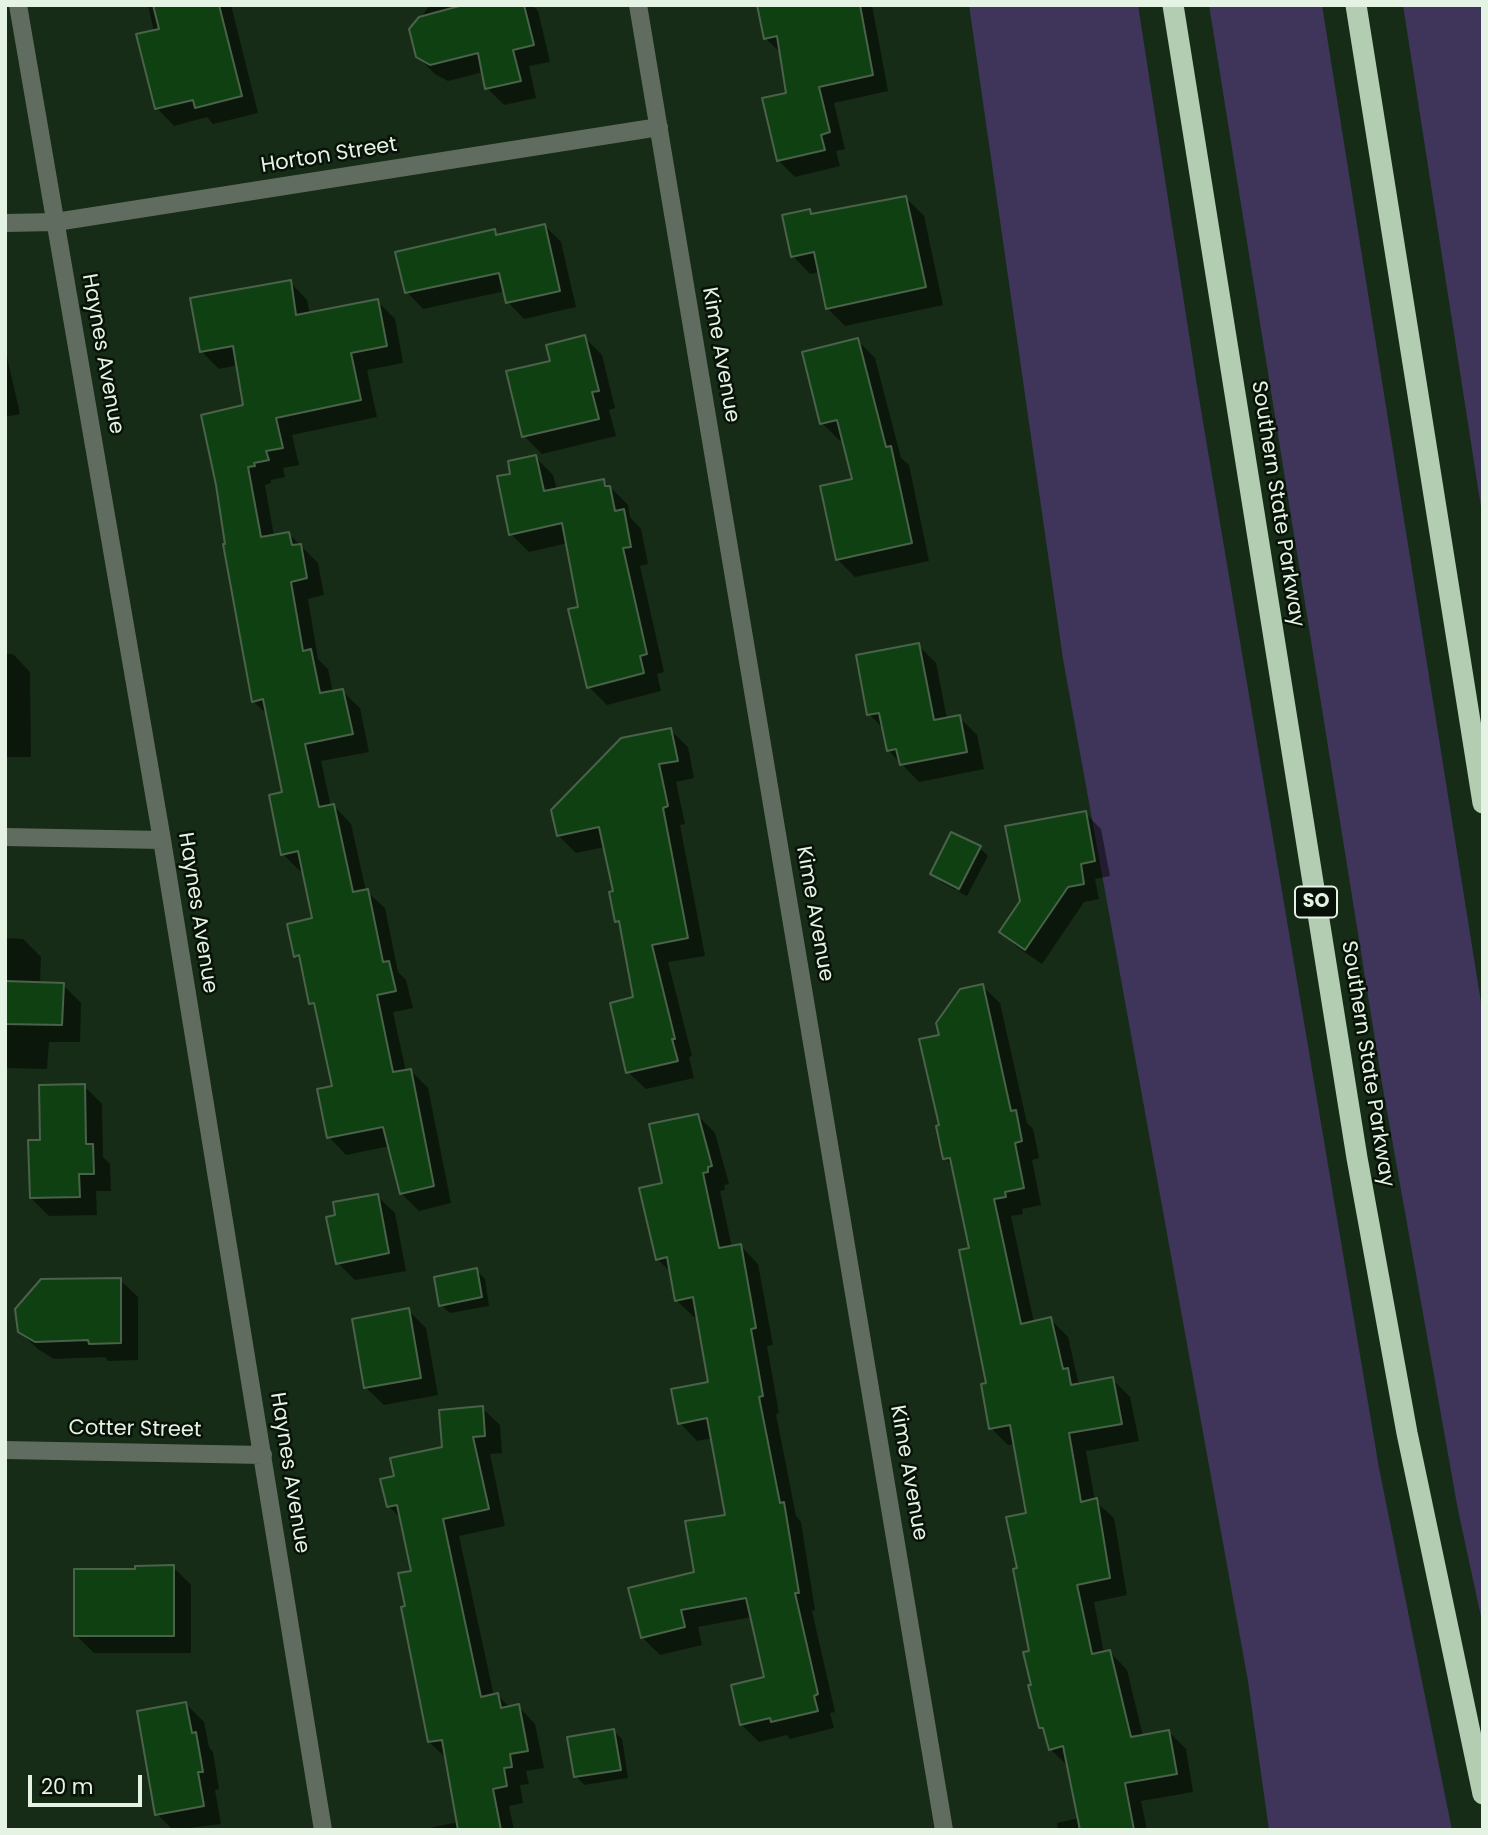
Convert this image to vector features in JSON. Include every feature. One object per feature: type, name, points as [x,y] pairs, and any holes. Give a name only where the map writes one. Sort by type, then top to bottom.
[{"type":"highway","name":"Southern State Parkway","points":[[1173,5],[1357,1158],[1407,1433],[1483,1794]]},
{"type":"highway","points":[[1356,5],[1483,803]]},
{"type":"street","name":"Haynes Avenue","points":[[18,5],[162,840],[323,1830]]},
{"type":"street","name":"Kime Avenue","points":[[638,5],[944,1830]]},
{"type":"street","name":"Horton Street","points":[[5,223],[56,222],[659,127]]},
{"type":"street","points":[[5,837],[162,840]]},
{"type":"street","name":"Cotter Street","points":[[5,1450],[263,1455]]},
{"type":"shaded area","points":[[969,5],[1138,5],[1197,386],[1379,1468],[1452,1830],[1269,1830],[1248,1681],[1063,659]]},
{"type":"shaded area","points":[[1209,5],[1322,5],[1483,1015],[1483,1626],[1458,1510],[1382,1083]]},
{"type":"shaded area","points":[[1403,5],[1483,5],[1483,520]]},
{"type":"building","points":[[153,5],[219,5],[242,96],[195,108],[193,100],[155,109],[136,34],[159,29]]},
{"type":"building","points":[[463,5],[524,5],[534,45],[513,50],[521,81],[485,89],[478,53],[430,65],[416,57],[409,29],[419,17]]},
{"type":"building","points":[[757,5],[860,5],[873,75],[819,87],[830,132],[821,135],[825,150],[777,161],[762,98],[786,93],[777,36],[764,39]]},
{"type":"building","points":[[906,196],[926,287],[826,309],[814,252],[791,257],[782,215],[810,209],[811,214]]},
{"type":"building","points":[[545,224],[560,291],[506,303],[499,273],[405,293],[395,252],[495,229],[496,235]]},
{"type":"building","points":[[291,280],[296,315],[378,299],[387,346],[351,353],[361,400],[276,418],[283,448],[266,451],[269,460],[248,467],[261,537],[289,532],[292,545],[301,544],[307,578],[291,582],[303,651],[311,649],[320,693],[343,689],[353,734],[305,744],[319,807],[334,804],[353,892],[368,889],[383,962],[389,961],[396,991],[377,995],[393,1072],[411,1069],[434,1186],[400,1194],[383,1127],[327,1138],[317,1089],[332,1086],[314,1003],[309,1004],[299,955],[294,957],[287,924],[312,918],[298,851],[281,855],[269,795],[282,792],[263,699],[252,702],[223,544],[216,485],[201,415],[243,405],[233,346],[200,352],[190,298]]},
{"type":"building","points":[[585,335],[599,391],[592,392],[599,419],[522,437],[506,371],[550,361],[546,345]]},
{"type":"building","points":[[858,338],[886,447],[891,446],[912,543],[836,560],[820,486],[852,479],[837,420],[820,424],[802,352]]},
{"type":"building","points":[[536,455],[544,491],[604,479],[605,486],[610,486],[615,511],[624,509],[631,547],[623,548],[647,654],[640,656],[644,673],[587,688],[568,609],[578,607],[562,523],[509,535],[497,476],[510,474],[508,461]]},
{"type":"building","points":[[919,643],[934,720],[960,715],[967,752],[900,765],[896,749],[887,751],[879,713],[867,715],[856,655]]},
{"type":"building","points":[[671,728],[678,761],[659,764],[668,806],[663,808],[688,938],[652,945],[678,1061],[626,1073],[610,1003],[633,997],[619,921],[615,922],[609,892],[613,891],[599,827],[557,836],[551,810],[621,738]]},
{"type":"building","points":[[1086,811],[1095,861],[1081,864],[1084,884],[1068,887],[1025,950],[999,932],[1020,901],[1005,826]]},
{"type":"building","points":[[951,832],[981,846],[959,889],[930,874]]},
{"type":"building","points":[[5,981],[64,983],[62,1025],[5,1024]]},
{"type":"building","points":[[983,984],[1011,1111],[1016,1110],[1022,1141],[1015,1143],[1024,1188],[1005,1192],[1006,1197],[994,1199],[1021,1324],[1051,1317],[1063,1369],[1068,1368],[1071,1385],[1113,1377],[1122,1424],[1069,1433],[1081,1502],[1097,1498],[1110,1578],[1077,1585],[1092,1654],[1110,1650],[1131,1737],[1169,1730],[1177,1774],[1125,1783],[1134,1830],[1080,1830],[1063,1746],[1049,1750],[1043,1728],[1039,1728],[1028,1685],[1031,1685],[1023,1652],[1029,1651],[1013,1569],[1017,1568],[1006,1517],[1026,1513],[1010,1425],[989,1429],[981,1384],[986,1383],[959,1250],[969,1248],[950,1158],[943,1159],[936,1126],[939,1125],[919,1039],[939,1035],[936,1023],[960,989]]},
{"type":"building","points":[[85,1084],[86,1144],[93,1144],[94,1174],[79,1174],[80,1197],[30,1198],[28,1140],[40,1140],[39,1085]]},
{"type":"building","points":[[698,1114],[712,1166],[708,1167],[708,1172],[703,1173],[719,1248],[741,1244],[756,1328],[751,1329],[763,1396],[759,1397],[780,1503],[784,1502],[799,1593],[795,1593],[818,1694],[814,1696],[818,1711],[771,1722],[770,1718],[740,1725],[731,1685],[764,1677],[746,1598],[681,1610],[685,1627],[641,1638],[628,1588],[694,1572],[685,1521],[725,1515],[707,1418],[678,1424],[671,1389],[708,1382],[693,1297],[675,1301],[667,1257],[656,1260],[639,1188],[662,1183],[649,1124]]},
{"type":"building","points":[[378,1194],[389,1253],[336,1264],[326,1217],[335,1215],[333,1202]]},
{"type":"building","points":[[477,1268],[482,1297],[439,1306],[434,1277]]},
{"type":"building","points":[[121,1278],[121,1343],[89,1344],[88,1340],[35,1342],[18,1332],[15,1309],[41,1279]]},
{"type":"building","points":[[409,1308],[421,1378],[364,1388],[352,1319]]},
{"type":"building","points":[[483,1406],[485,1436],[473,1437],[489,1509],[443,1519],[481,1697],[498,1693],[501,1708],[519,1704],[528,1751],[510,1754],[512,1767],[504,1768],[507,1786],[493,1789],[501,1830],[458,1830],[442,1740],[428,1742],[401,1607],[405,1606],[398,1573],[411,1571],[397,1505],[387,1507],[380,1479],[394,1476],[390,1458],[442,1447],[439,1410]]},
{"type":"building","points":[[174,1565],[174,1636],[74,1636],[74,1569],[135,1569],[135,1566]]},
{"type":"building","points":[[186,1702],[192,1733],[196,1732],[203,1772],[198,1772],[204,1806],[155,1815],[137,1711]]},
{"type":"building","points":[[614,1729],[621,1770],[574,1777],[567,1737]]}]
